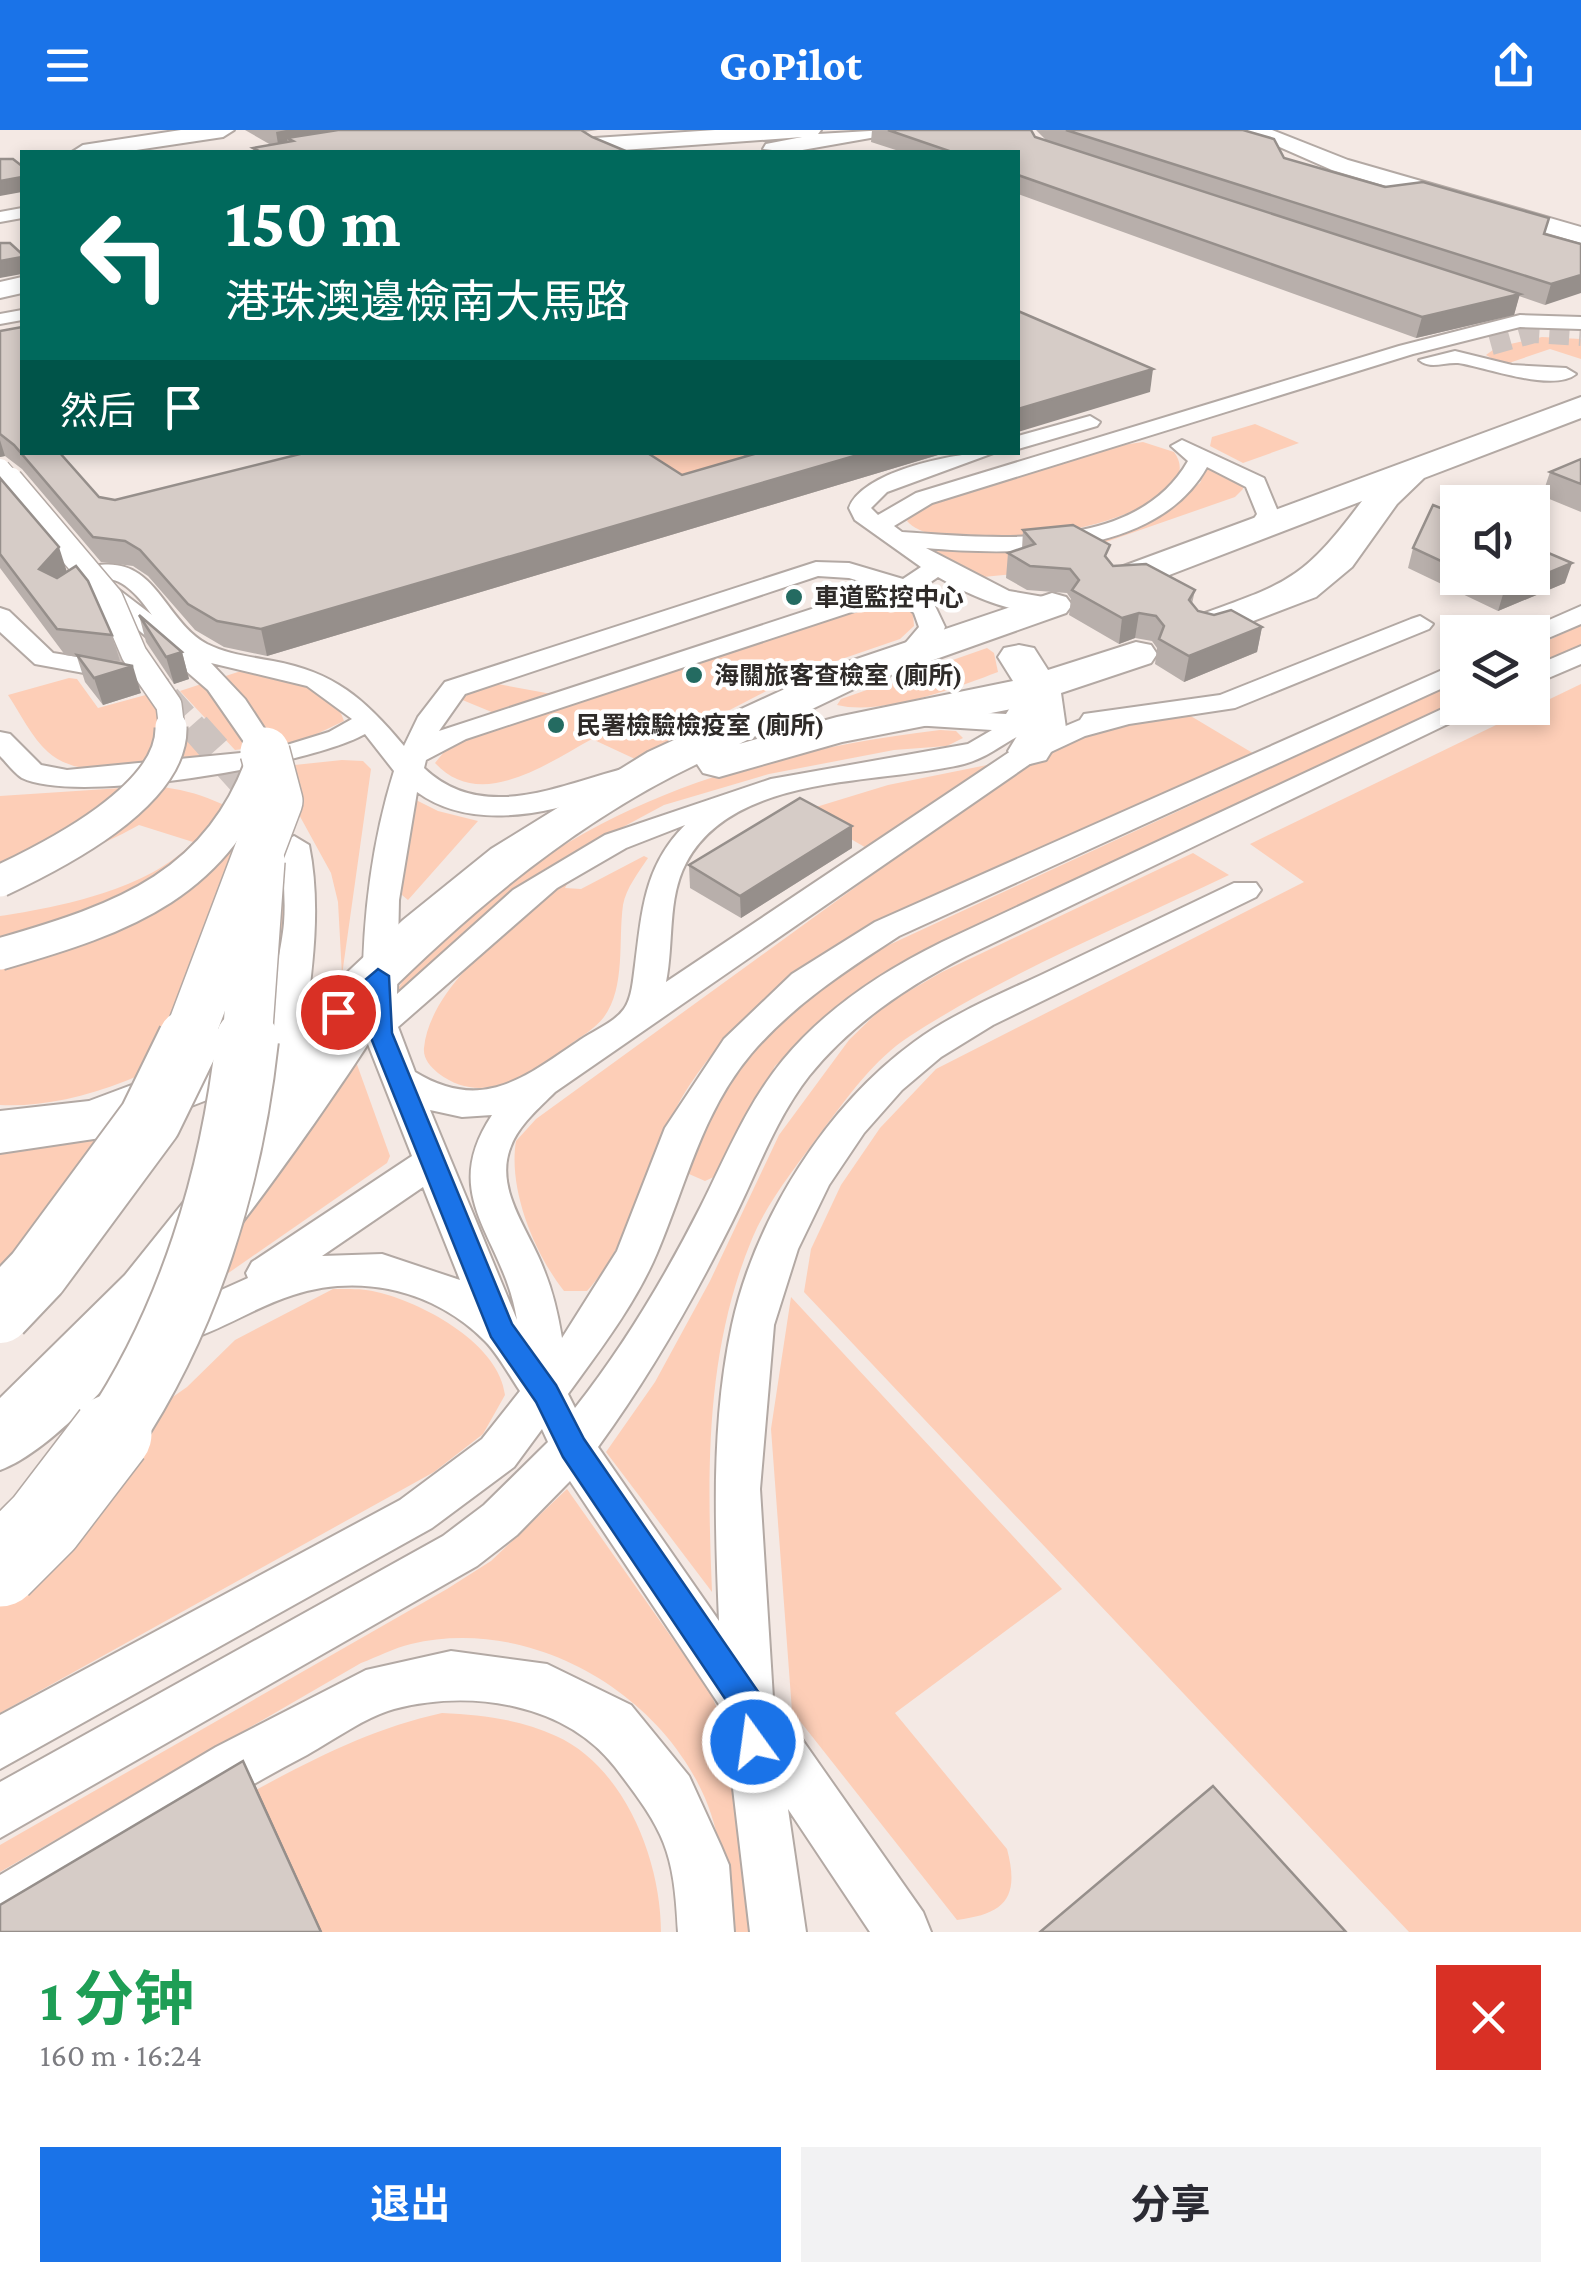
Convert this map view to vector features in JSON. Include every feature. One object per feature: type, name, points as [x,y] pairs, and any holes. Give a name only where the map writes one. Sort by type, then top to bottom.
[{"type":"main road","points":[[96,150],[223,130]]},
{"type":"main road","points":[[767,150],[876,130]]},
{"type":"main road","points":[[1252,130],[1340,165]]},
{"type":"main road","points":[[652,139],[731,149],[828,131]]},
{"type":"main road","points":[[586,141],[828,131]]},
{"type":"main road","points":[[1225,135],[1581,235]]},
{"type":"main road","points":[[1512,216],[1581,244]]},
{"type":"main road","points":[[1492,400],[1576,371]]},
{"type":"main road","points":[[1124,579],[1581,407]]},
{"type":"main road","points":[[1365,487],[1385,446]]},
{"type":"main road","points":[[1208,625],[1314,582],[1347,550],[1392,487],[1436,459]]},
{"type":"main road","points":[[0,1132],[40,1131],[120,1113],[305,1052],[386,983],[508,859],[664,762],[794,698],[1035,611]]},
{"type":"main road","points":[[1032,721],[1012,637],[1035,611]]},
{"type":"main road","points":[[664,762],[762,739],[913,717],[1032,721],[1136,654]]},
{"type":"main road","points":[[574,817],[647,787],[837,730]]},
{"type":"main road","points":[[0,1568],[70,1493],[115,1426],[173,1321],[198,1256],[235,1126],[277,853],[278,801],[265,752]]},
{"type":"main road","points":[[0,1312],[37,1273],[150,1120],[277,853]]},
{"type":"main road","points":[[0,1440],[97,1346],[203,1226],[276,1130],[305,1052]]},
{"type":"main road","points":[[0,1459],[194,1321]]},
{"type":"street","points":[[1507,304],[1547,314],[1581,314]]},
{"type":"street","points":[[889,533],[909,504],[1237,400],[1406,350],[1520,322],[1581,323]]},
{"type":"street","points":[[1406,350],[1490,345],[1478,356],[1488,364]]},
{"type":"street","points":[[1185,447],[1272,412],[1440,358],[1512,371],[1576,371]]},
{"type":"street","points":[[1237,400],[1272,412]]},
{"type":"street","points":[[1020,442],[1088,422],[1120,421],[1144,429],[1256,484],[1268,514],[1259,528]]},
{"type":"street","points":[[889,533],[1013,546],[1109,528],[1158,507],[1190,484],[1200,461],[1185,447]]},
{"type":"street","points":[[977,455],[871,492],[860,508],[938,566],[995,596],[1028,605],[1035,611]]},
{"type":"street","points":[[0,469],[109,594],[201,668],[242,712],[265,752],[257,786],[245,812],[189,873],[152,900],[109,920],[0,954]]},
{"type":"street","points":[[410,762],[456,733],[898,589],[926,578],[938,566]]},
{"type":"street","points":[[903,1932],[573,1448],[546,1394],[500,1329],[430,1163],[400,1080],[386,983],[398,795],[438,702],[455,688],[481,676],[816,569],[854,568],[898,589],[928,614],[932,622],[926,641],[910,654]]},
{"type":"street","points":[[63,594],[74,580],[92,573],[126,572],[190,645],[208,654],[313,678],[344,696],[440,794],[459,801],[515,806],[578,794],[664,762]]},
{"type":"street","points":[[0,880],[64,850],[107,820],[148,781],[168,742],[172,724],[168,704],[136,658],[109,594]]},
{"type":"street","points":[[1550,628],[1581,614]]},
{"type":"street","points":[[0,616],[24,648],[42,661],[132,674],[160,688]]},
{"type":"street","points":[[386,983],[563,868],[638,831],[766,790],[957,756],[987,746],[1032,721],[1075,730],[1118,718],[1194,708],[1256,693],[1420,624]]},
{"type":"street","points":[[1550,669],[1581,654]]},
{"type":"street","points":[[0,1743],[416,1514],[498,1453],[546,1394],[636,1254],[684,1128],[706,1090],[747,1037],[804,982],[839,956],[887,929],[1440,679]]},
{"type":"street","points":[[546,1394],[534,1302],[485,1179],[493,1140],[505,1118],[542,1083],[638,1020],[1032,721]]},
{"type":"street","points":[[0,1811],[460,1551],[502,1523],[573,1448],[710,1226],[770,1107],[795,1069],[856,1008],[922,964],[1440,721]]},
{"type":"street","points":[[0,740],[21,765],[67,779],[294,754],[340,739],[368,722]]},
{"type":"street","points":[[113,773],[222,782],[266,805]]},
{"type":"street","points":[[638,1020],[648,1000],[664,875],[699,826],[723,809],[766,790]]},
{"type":"street","points":[[277,853],[303,880],[294,982],[305,1052]]},
{"type":"street","points":[[778,1932],[748,1704],[736,1489],[752,1324],[778,1249],[813,1179],[863,1109],[888,1080],[928,1049],[982,1018],[1245,890]]},
{"type":"street","points":[[120,1113],[176,1085],[250,1036],[294,982]]},
{"type":"street","points":[[400,1080],[426,1097],[469,1107],[501,1100],[542,1083]]},
{"type":"street","points":[[194,1321],[430,1163]]},
{"type":"street","points":[[194,1321],[267,1284],[332,1268],[374,1270],[424,1282],[451,1294],[500,1329]]},
{"type":"street","points":[[0,1906],[234,1765],[384,1686],[451,1676],[546,1688],[613,1723],[670,1795],[702,1866],[706,1932]]},
{"type":"shaded area","points":[[1542,337],[1581,339],[1581,359],[1550,349],[1503,365],[1486,355],[1497,347]]},
{"type":"shaded area","points":[[1255,424],[1299,443],[1243,463],[1210,446],[1212,437]]},
{"type":"shaded area","points":[[1143,442],[1174,452],[1178,476],[1158,498],[1121,516],[1074,529],[972,539],[932,534],[907,521],[917,507],[1109,447]]},
{"type":"shaded area","points":[[584,455],[783,455],[666,509]]},
{"type":"shaded area","points":[[1209,463],[1242,482],[1243,489],[1235,497],[1014,574],[983,577],[928,547],[993,551],[1160,511],[1200,483]]},
{"type":"shaded area","points":[[893,596],[913,614],[914,626],[900,639],[801,673],[635,759],[592,739],[534,770],[492,784],[453,777],[435,763],[452,742],[598,697]]},
{"type":"shaded area","points":[[1581,625],[1581,645],[1550,659],[1550,640]]},
{"type":"shaded area","points":[[987,648],[994,653],[998,672],[896,704],[837,705],[841,699]]},
{"type":"shaded area","points":[[247,669],[289,679],[317,691],[338,709],[344,721],[302,741],[235,750],[180,691]]},
{"type":"shaded area","points":[[77,679],[98,708],[153,693],[207,759],[125,770],[83,768],[64,762],[37,740],[8,695]]},
{"type":"shaded area","points":[[487,682],[557,695],[494,713],[460,699]]},
{"type":"shaded area","points":[[1581,684],[1581,1932],[1409,1932],[804,1292],[811,1249],[841,1185],[880,1128],[936,1069],[1304,882],[1250,844],[1496,725],[1550,725],[1550,699]]},
{"type":"shaded area","points":[[1440,690],[1440,710],[927,951],[861,989],[775,1066],[716,1176],[705,1181],[689,1174],[695,1142],[726,1082],[773,1029],[850,963]]},
{"type":"shaded area","points":[[1189,715],[1256,755],[883,922],[793,979],[713,1053],[674,1112],[616,1250],[587,1291],[564,1291],[534,1239],[516,1179],[516,1141],[536,1119],[1036,756],[1106,728]]},
{"type":"shaded area","points":[[940,730],[956,731],[963,738],[947,746],[894,750],[769,774],[664,805],[543,870],[491,909],[449,956],[392,998],[425,954],[493,894],[544,857],[650,801],[761,763]]},
{"type":"shaded area","points":[[363,761],[371,769],[342,975],[338,902],[331,873],[297,811],[285,766]]},
{"type":"shaded area","points":[[992,764],[868,849],[803,811],[888,785]]},
{"type":"shaded area","points":[[152,786],[189,792],[225,806],[255,827],[267,842],[276,859],[285,911],[274,960],[245,1002],[204,1039],[154,1068],[101,1090],[48,1102],[0,1105],[0,916],[76,901],[129,884],[175,858],[193,842],[139,825],[72,856],[0,874],[0,796]]},
{"type":"shaded area","points":[[414,799],[438,811],[478,821],[408,900],[402,895],[408,802]]},
{"type":"shaded area","points":[[1193,853],[1229,875],[1026,970],[910,1036],[862,1080],[774,1197],[758,1225],[737,1282],[717,1369],[710,1457],[712,1592],[606,1452],[655,1382],[710,1281],[779,1135],[849,1040],[885,1005],[942,972]]},
{"type":"shaded area","points":[[644,856],[648,858],[625,899],[616,992],[600,1021],[538,1067],[506,1083],[472,1087],[455,1083],[432,1068],[424,1052],[430,1023],[443,999],[482,952],[571,876],[565,888],[581,889]]},
{"type":"shaded area","points":[[355,1059],[390,1156],[387,1163],[165,1317]]},
{"type":"shaded area","points":[[128,1128],[0,1297],[0,1141]]},
{"type":"shaded area","points":[[333,1289],[369,1290],[399,1299],[438,1317],[475,1343],[500,1376],[505,1395],[483,1434],[434,1472],[0,1713],[0,1518],[187,1387],[235,1340]]},
{"type":"shaded area","points":[[791,1297],[1062,1589],[895,1713],[1007,1849],[1010,1891],[1005,1901],[987,1913],[957,1920],[792,1711],[771,1429]]},
{"type":"shaded area","points":[[567,1489],[710,1692],[729,1736],[752,1932],[729,1932],[722,1864],[711,1814],[684,1759],[656,1724],[622,1694],[584,1670],[543,1652],[499,1641],[455,1638],[411,1644],[361,1663],[0,1872],[0,1845],[447,1589],[491,1561]]},
{"type":"shaded area","points":[[442,1713],[500,1719],[542,1730],[580,1750],[602,1770],[620,1793],[646,1847],[661,1932],[270,1932],[217,1811],[354,1741]]},
{"type":"building","points":[[338,130],[581,130],[623,150],[253,148],[293,141],[287,138]]},
{"type":"building","points":[[888,130],[1031,130],[1035,137],[1520,294],[1422,317],[1020,176],[1020,150],[946,150]]},
{"type":"building","points":[[1066,130],[1243,130],[1274,139],[1284,158],[1385,187],[1423,182],[1549,218],[1544,234],[1581,244],[1581,275],[1551,284]]},
{"type":"building","points":[[0,159],[13,159],[20,164],[20,177],[0,181]]},
{"type":"building","points":[[0,243],[10,243],[20,252],[20,257],[0,261]]},
{"type":"building","points":[[1020,312],[1153,369],[1020,408]]},
{"type":"building","points":[[20,327],[20,452],[0,434],[0,331]]},
{"type":"building","points":[[23,455],[62,455],[99,497],[115,500],[296,455],[651,455],[682,475],[751,455],[858,455],[261,629],[217,621],[188,604],[140,550],[125,541],[93,537]]},
{"type":"building","points":[[1581,459],[1581,484],[1550,472]]},
{"type":"building","points":[[0,478],[59,547],[39,569],[57,578],[76,566],[88,581],[112,635],[57,629],[0,554]]},
{"type":"building","points":[[1433,505],[1440,508],[1440,561],[1413,548]]},
{"type":"building","points":[[1073,525],[1110,545],[1105,556],[1113,566],[1146,564],[1195,590],[1189,600],[1198,611],[1214,615],[1231,610],[1262,627],[1189,656],[1159,639],[1164,626],[1156,616],[1139,613],[1122,618],[1072,590],[1079,580],[1070,569],[1030,566],[1008,553],[1035,544],[1023,530]]},
{"type":"building","points":[[1550,554],[1572,563],[1550,572]]},
{"type":"building","points":[[139,615],[182,652],[166,657]]},
{"type":"building","points":[[77,655],[133,666],[94,678]]},
{"type":"building","points":[[800,798],[852,826],[740,896],[689,865]]},
{"type":"building","points":[[243,1761],[321,1932],[0,1932],[0,1905]]},
{"type":"building","points":[[1213,1786],[1346,1932],[1040,1932]]},
{"type":"tunnel","points":[[1491,345],[1534,333],[1581,336]]},
{"type":"tunnel","points":[[86,623],[107,647],[160,688],[197,730]]},
{"type":"tunnel","points":[[195,727],[269,810]]},
{"type":"place","name":"車道監控中心","points":[[794,597]]},
{"type":"place","name":"海關旅客查檢室 (廁所)","points":[[694,675]]},
{"type":"place","name":"民署檢驗檢疫室 (廁所)","points":[[556,725]]},
{"type":"route","points":[[338,1012],[378,976],[380,1033],[500,1329],[546,1394],[573,1448],[748,1704],[753,1742]]}]
